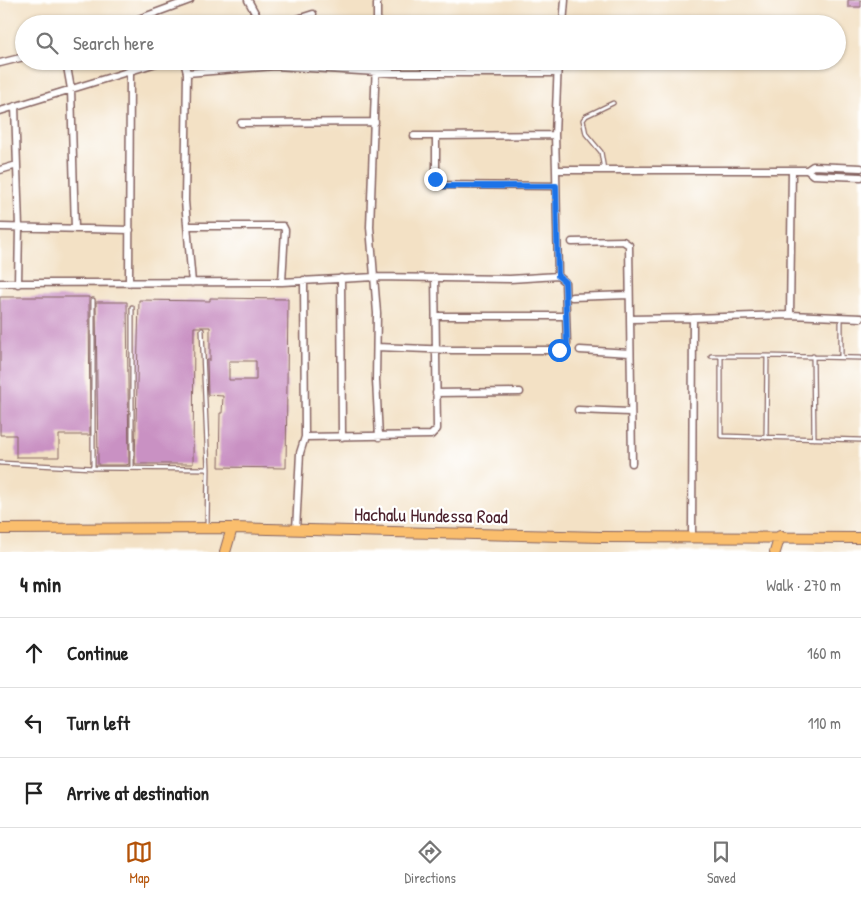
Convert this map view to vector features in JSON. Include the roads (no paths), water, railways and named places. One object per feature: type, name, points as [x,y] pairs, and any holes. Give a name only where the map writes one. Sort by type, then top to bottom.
[{"type":"main road","name":"Hachalu Hundessa Road","points":[[0,528],[232,528],[861,538]]},
{"type":"main road","points":[[225,552],[232,528]]},
{"type":"main road","points":[[775,552],[780,536]]},
{"type":"street","points":[[149,15],[190,0]]},
{"type":"street","points":[[248,0],[256,15]]},
{"type":"street","points":[[564,15],[565,0]]},
{"type":"street","points":[[377,4],[377,15]]},
{"type":"street","points":[[0,63],[15,59]]},
{"type":"street","points":[[67,70],[70,89],[75,228]]},
{"type":"street","points":[[0,111],[130,70],[129,283]]},
{"type":"street","points":[[192,283],[185,201],[187,72],[216,70]]},
{"type":"street","points":[[342,70],[376,72],[557,72],[555,135],[558,276]]},
{"type":"street","points":[[376,72],[370,227],[375,277],[376,380],[379,437]]},
{"type":"street","points":[[15,106],[19,227],[18,284]]},
{"type":"street","points":[[241,123],[375,122]]},
{"type":"street","points":[[414,136],[555,135]]},
{"type":"street","points":[[436,136],[435,174],[436,182],[441,186],[556,186]]},
{"type":"street","points":[[0,170],[17,165]]},
{"type":"street","points":[[556,170],[807,170],[813,166],[861,168]]},
{"type":"street","points":[[790,315],[792,170]]},
{"type":"street","points":[[807,170],[813,175],[861,177]]},
{"type":"street","points":[[188,226],[283,226],[285,230],[282,282]]},
{"type":"street","points":[[0,227],[130,230]]},
{"type":"street","points":[[572,242],[628,242],[630,250],[629,412],[632,463]]},
{"type":"street","points":[[0,283],[282,282],[375,277],[510,279],[558,276],[565,282],[567,344],[563,350],[434,350],[377,347]]},
{"type":"street","points":[[304,437],[379,437],[431,435],[434,433],[437,429],[434,350],[436,316],[435,277]]},
{"type":"street","points":[[340,278],[342,436]]},
{"type":"street","points":[[296,530],[300,453],[304,437],[304,280]]},
{"type":"street","points":[[572,297],[629,296]]},
{"type":"street","points":[[630,319],[790,315],[861,318]]},
{"type":"street","points":[[436,316],[566,316]]},
{"type":"street","points":[[692,536],[693,318]]},
{"type":"street","points":[[580,350],[630,353]]},
{"type":"street","points":[[436,393],[520,392]]},
{"type":"street","points":[[578,410],[629,412]]},
{"type":"lane","points":[[604,170],[601,152],[586,134],[583,120],[586,116],[613,103]]},
{"type":"lane","points":[[93,468],[94,300]]},
{"type":"lane","points":[[132,307],[132,468]]},
{"type":"lane","points":[[841,318],[841,356]]},
{"type":"lane","points":[[202,330],[208,469],[207,529]]},
{"type":"lane","points":[[711,356],[841,356],[861,358]]},
{"type":"lane","points":[[721,356],[720,435],[861,440]]},
{"type":"lane","points":[[766,356],[766,438]]},
{"type":"lane","points":[[813,356],[814,439]]},
{"type":"lane","points":[[0,463],[93,468],[208,469]]}]
